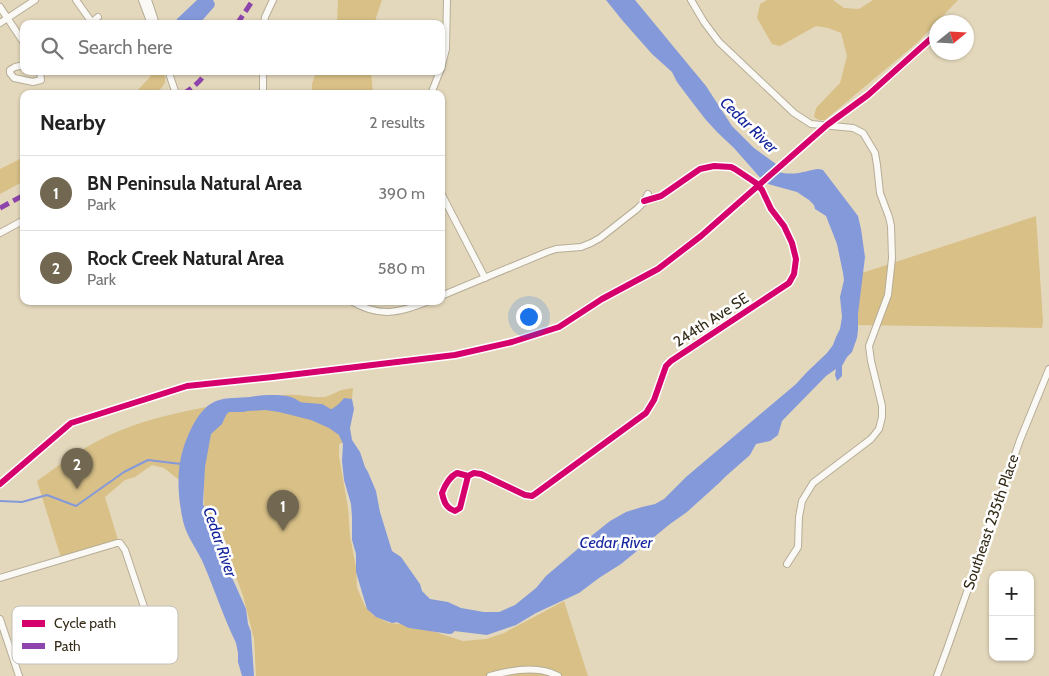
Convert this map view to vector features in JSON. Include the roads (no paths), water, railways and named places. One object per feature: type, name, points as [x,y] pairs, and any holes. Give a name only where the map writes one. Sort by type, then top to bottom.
[{"type":"street","points":[[0,23],[35,0]]},
{"type":"street","points":[[76,0],[90,20]]},
{"type":"street","points":[[142,0],[150,20]]},
{"type":"street","points":[[148,0],[155,20]]},
{"type":"street","points":[[265,20],[273,0]]},
{"type":"street","points":[[445,53],[447,0]]},
{"type":"street","points":[[691,0],[719,42],[794,113],[811,124],[853,128],[863,133],[875,153],[880,193],[889,217],[892,258],[888,295],[869,346],[882,406],[879,428],[871,439],[813,483],[806,493],[802,501],[799,517],[798,547],[787,564]]},
{"type":"street","points":[[0,7],[20,37]]},
{"type":"street","points":[[95,20],[98,17]]},
{"type":"street","points":[[20,65],[10,70],[14,78],[36,82],[40,80],[40,75]]},
{"type":"street","points":[[170,75],[175,90]]},
{"type":"street","points":[[263,75],[263,90]]},
{"type":"street","points":[[433,90],[439,75]]},
{"type":"street","name":"244th Ave SE","points":[[468,476],[460,508],[455,511],[450,510],[446,506],[442,493],[444,486],[457,473],[468,476],[474,473],[481,474],[525,495],[532,496],[646,413],[654,400],[666,366],[670,361],[790,283],[794,274],[796,259],[792,242],[784,226],[771,209],[762,190],[732,167],[714,166],[700,169],[661,196],[644,201]]},
{"type":"street","points":[[445,294],[547,252],[591,243],[637,209],[648,194]]},
{"type":"street","points":[[445,201],[485,278]]},
{"type":"street","points":[[0,233],[20,222]]},
{"type":"street","points":[[358,305],[377,312],[405,310],[418,305]]},
{"type":"street","name":"Southeast 235th Place","points":[[937,676],[1020,440],[1049,369]]},
{"type":"street","points":[[0,578],[113,543],[120,543],[125,550],[144,606]]},
{"type":"street","points":[[0,618],[12,655]]},
{"type":"street","points":[[15,664],[19,676]]},
{"type":"street","points":[[490,676],[528,670],[550,672],[558,676]]},
{"type":"water","points":[[197,0],[213,0],[215,4],[203,20],[177,19]]},
{"type":"water","points":[[606,0],[635,0],[706,86],[732,126],[754,148],[776,164],[779,172],[794,173],[816,169],[823,170],[858,216],[865,257],[858,314],[858,330],[852,352],[842,366],[842,376],[837,381],[836,369],[826,376],[782,421],[778,435],[770,441],[756,444],[750,455],[687,512],[621,564],[579,593],[536,613],[516,625],[487,635],[454,631],[417,619],[392,623],[376,617],[367,609],[356,572],[356,554],[352,540],[351,504],[344,480],[343,444],[339,435],[311,420],[279,412],[265,410],[229,412],[222,424],[211,434],[205,467],[203,504],[213,530],[224,550],[226,564],[246,609],[251,632],[254,676],[242,676],[236,643],[204,565],[185,527],[179,497],[178,485],[182,451],[198,416],[212,403],[229,398],[282,395],[291,397],[318,412],[322,412],[334,407],[344,398],[352,399],[354,409],[350,428],[352,440],[360,452],[376,491],[380,512],[392,551],[401,557],[420,584],[422,591],[430,599],[448,602],[461,608],[484,612],[499,612],[515,605],[536,588],[546,576],[610,521],[626,512],[655,504],[664,499],[686,477],[796,384],[833,345],[840,329],[842,317],[840,297],[844,280],[837,244],[826,216],[815,209],[809,200],[797,192],[763,181],[706,120],[677,82],[672,72],[652,54]]},
{"type":"waterway","name":"Cedar River","points":[[296,407],[321,409],[334,417]]},
{"type":"waterway","points":[[0,501],[22,502],[47,495],[76,506],[124,472],[148,460],[181,464]]},
{"type":"waterway","name":"Cedar River","points":[[394,615],[410,623],[450,629]]},
{"type":"place","name":"Rock Creek Natural Area","points":[[77,489]]},
{"type":"place","name":"BN Peninsula Natural Area","points":[[283,531]]}]
